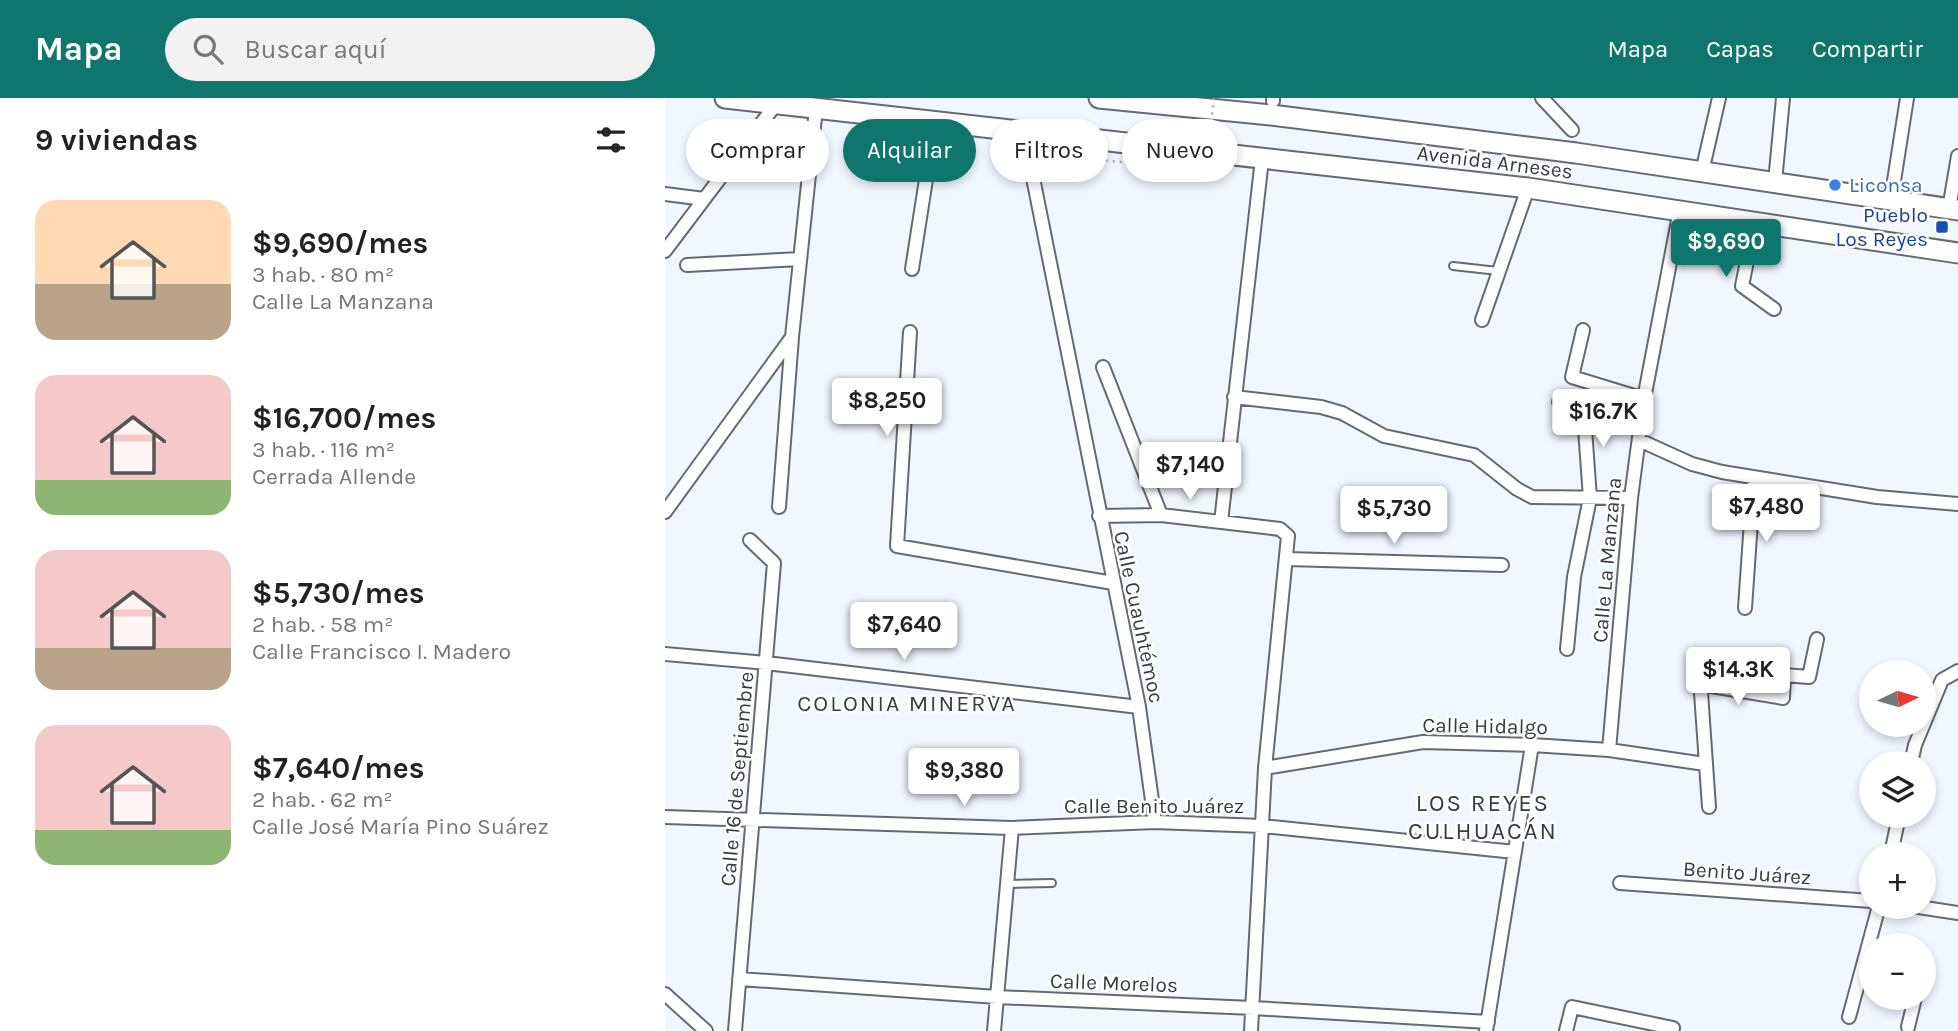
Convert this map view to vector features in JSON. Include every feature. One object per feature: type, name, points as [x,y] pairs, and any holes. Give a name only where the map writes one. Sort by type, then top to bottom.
[{"type":"main road","name":"Avenida Arneses","points":[[725,98],[910,119]]},
{"type":"main road","name":"Avenida Arneses","points":[[1099,98],[1273,104],[1576,153],[1954,209]]},
{"type":"main road","name":"Avenida Arneses","points":[[1108,142],[1528,188],[1958,253]]},
{"type":"street","points":[[1542,98],[1572,130]]},
{"type":"street","points":[[1702,172],[1719,98]]},
{"type":"street","points":[[1775,183],[1783,98]]},
{"type":"street","points":[[1891,200],[1907,98]]},
{"type":"street","points":[[665,251],[776,104]]},
{"type":"street","points":[[779,507],[792,337],[816,108]]},
{"type":"street","points":[[1954,209],[1958,156]]},
{"type":"street","points":[[1221,522],[1262,159]]},
{"type":"street","points":[[912,269],[926,182]]},
{"type":"street","name":"Calle Cuauhtémoc","points":[[1034,182],[1139,706],[1156,822]]},
{"type":"street","points":[[1482,320],[1528,188]]},
{"type":"street","points":[[665,194],[704,199]]},
{"type":"street","name":"Calle La Manzana","points":[[1609,750],[1631,498],[1644,399],[1680,210]]},
{"type":"street","points":[[1755,222],[1742,286],[1774,309]]},
{"type":"street","points":[[687,265],[800,259]]},
{"type":"street","points":[[1583,330],[1572,377],[1644,399]]},
{"type":"street","points":[[910,332],[897,546],[1113,583]]},
{"type":"street","points":[[665,512],[792,337]]},
{"type":"street","points":[[1103,367],[1161,515]]},
{"type":"street","points":[[1234,397],[1321,407],[1342,413],[1384,436],[1474,455],[1531,497],[1631,498]]},
{"type":"street","points":[[1559,402],[1583,401],[1590,498],[1574,577],[1567,649]]},
{"type":"street","points":[[1639,440],[1692,464],[1722,472],[1877,497],[1958,504]]},
{"type":"street","points":[[1745,608],[1754,478]]},
{"type":"street","points":[[1099,516],[1161,515],[1280,529],[1289,541],[1265,768],[1251,1031]]},
{"type":"street","name":"Calle 16 de Septiembre","points":[[735,1031],[774,564],[750,540]]},
{"type":"street","points":[[1286,559],[1501,565]]},
{"type":"street","points":[[1699,684],[1783,698],[1784,676],[1809,677],[1817,639]]},
{"type":"street","points":[[665,654],[1139,706]]},
{"type":"street","points":[[1699,664],[1709,807]]},
{"type":"street","points":[[1914,751],[1942,680],[1958,671]]},
{"type":"street","name":"Calle Hidalgo","points":[[1265,768],[1423,742],[1609,750],[1705,764]]},
{"type":"street","points":[[1487,1027],[1532,745]]},
{"type":"street","name":"Calle Benito Juárez","points":[[665,817],[1012,828],[1156,822],[1262,826],[1515,852]]},
{"type":"street","points":[[993,1031],[1012,828]]},
{"type":"street","name":"Benito Juárez","points":[[1620,883],[1859,900]]},
{"type":"street","points":[[1936,910],[1958,913]]},
{"type":"street","name":"Calle Morelos","points":[[739,979],[997,997],[1253,1007],[1487,1027]]},
{"type":"street","points":[[1849,1017],[1859,993]]},
{"type":"street","points":[[665,994],[706,1031]]},
{"type":"street","points":[[1566,1031],[1572,1007],[1673,1028]]},
{"type":"street","points":[[1908,1027],[1912,1010]]},
{"type":"lane","points":[[1454,267],[1500,271]]},
{"type":"lane","points":[[1007,884],[1052,883]]},
{"type":"path","points":[[1212,119],[1214,98]]},
{"type":"place","name":"Liconsa","points":[[1835,185]]},
{"type":"place","name":"Pueblo Los Reyes","points":[[1942,227]]},
{"type":"district","name":"COLONIA MINERVA","points":[[907,703]]},
{"type":"district","name":"LOS REYES CULHUACÁN","points":[[1483,817]]}]
